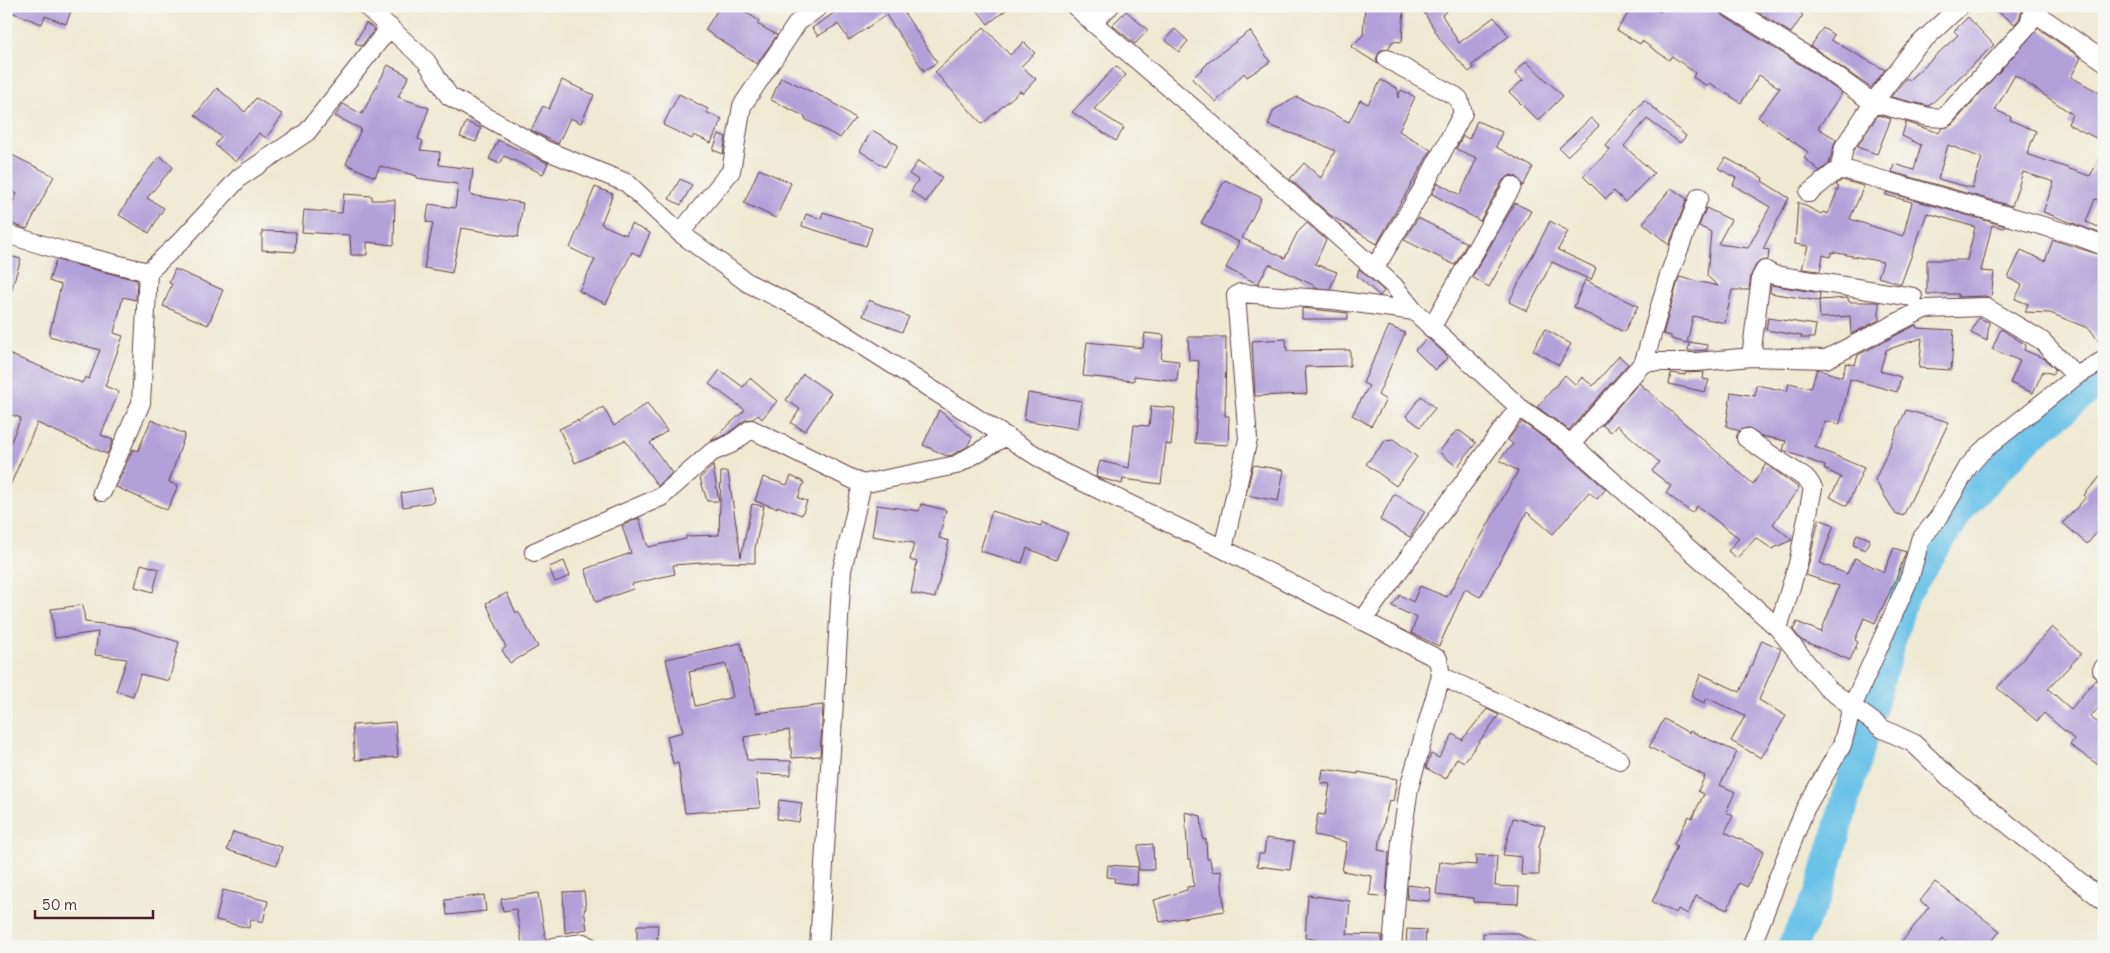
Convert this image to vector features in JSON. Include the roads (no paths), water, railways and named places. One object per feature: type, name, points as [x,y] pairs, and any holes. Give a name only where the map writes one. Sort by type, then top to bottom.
[{"type":"street","points":[[366,6],[426,60],[449,96],[545,150],[627,183],[680,233],[748,283],[818,316],[1060,472],[1223,549],[1438,659],[1441,676],[1409,788],[1401,841],[1392,947]]},
{"type":"street","points":[[680,233],[731,171],[742,106],[798,22],[820,6]]},
{"type":"street","points":[[1075,6],[1205,118],[1394,286],[1414,311],[1431,328],[1519,407],[1571,444],[1778,628],[1827,688],[1883,729],[1913,743],[1950,778],[2104,901]]},
{"type":"street","points":[[1092,22],[1110,6]]},
{"type":"street","points":[[1728,6],[1818,63],[1873,103],[1929,117],[1944,118],[2029,24],[2032,14],[2038,15],[2104,61]]},
{"type":"street","points":[[1809,194],[1840,168],[1844,147],[1873,103],[1913,50],[1960,6]]},
{"type":"street","points":[[102,492],[141,403],[148,272],[180,242],[240,177],[307,132],[390,26]]},
{"type":"street","points":[[1374,269],[1422,190],[1463,113],[1459,99],[1455,96],[1387,59]]},
{"type":"street","points":[[1840,168],[2078,236],[2104,246]]},
{"type":"street","points":[[1431,328],[1512,186]]},
{"type":"street","points":[[1571,444],[1644,362],[1669,275],[1699,196]]},
{"type":"street","points":[[6,234],[67,252],[148,272]]},
{"type":"street","points":[[1751,357],[1761,277],[1765,270],[1774,275],[1913,298]]},
{"type":"street","points":[[1223,549],[1248,439],[1236,296],[1240,293],[1334,300],[1414,311]]},
{"type":"street","points":[[1644,362],[1697,362],[1751,357],[1826,358],[1924,309],[1985,307],[2041,340],[2076,376]]},
{"type":"street","points":[[1751,947],[1805,809],[1842,745],[1852,707],[1910,577],[1920,540],[1940,517],[1968,466],[1981,452],[2076,376],[2104,360]]},
{"type":"street","points":[[1362,621],[1519,407]]},
{"type":"street","points":[[534,552],[661,497],[712,452],[731,444],[751,429],[862,484],[956,465],[1006,436]]},
{"type":"street","points":[[1746,438],[1808,480],[1813,488],[1798,564],[1778,628]]},
{"type":"street","points":[[819,947],[842,570],[862,484]]},
{"type":"street","points":[[2104,667],[2102,670],[2104,674]]},
{"type":"street","points":[[1441,676],[1620,760]]},
{"type":"street","points":[[554,947],[583,943],[590,947]]},
{"type":"waterway","points":[[1791,947],[1818,896],[1904,597],[1964,504],[2029,438],[2104,378]]}]
